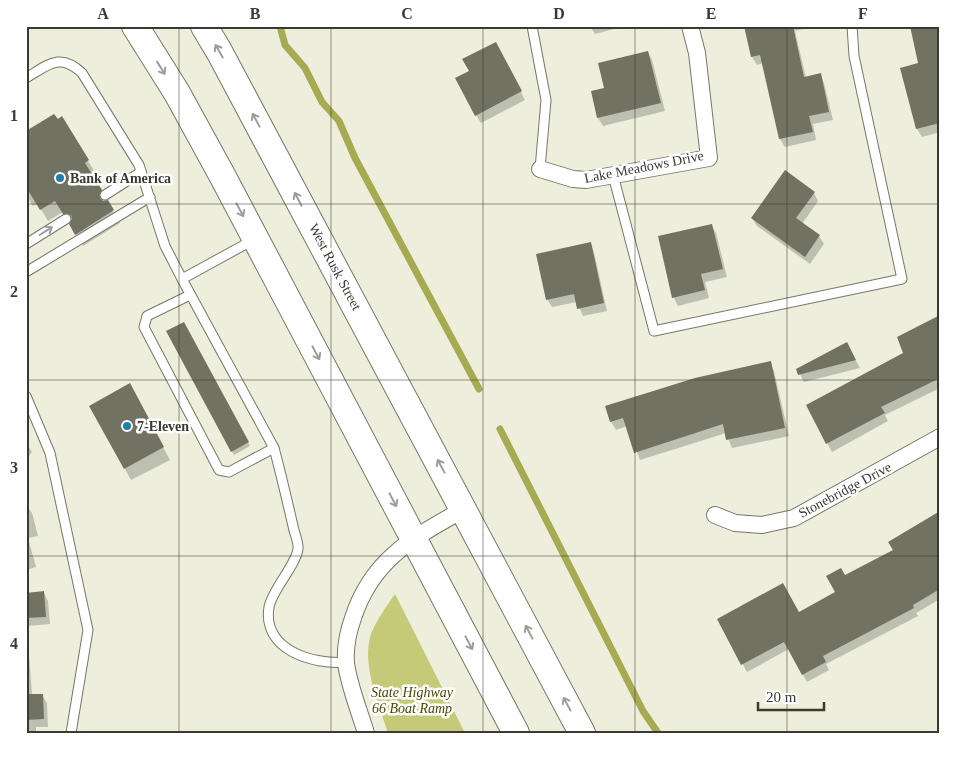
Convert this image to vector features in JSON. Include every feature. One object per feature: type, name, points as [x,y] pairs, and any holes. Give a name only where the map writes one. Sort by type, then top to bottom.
[{"type":"main road","points":[[135,26],[177,93],[516,733]]},
{"type":"main road","name":"West Rusk Street","points":[[204,26],[464,509],[582,733]]},
{"type":"street","name":"Lake Meadows Drive","points":[[540,169],[573,179],[614,175],[710,158],[697,53],[690,26]]},
{"type":"street","name":"Stonebridge Drive","points":[[715,515],[735,523],[762,525],[794,518],[940,437]]},
{"type":"street","points":[[366,733],[346,662],[350,626],[367,585],[386,561],[413,538],[464,509]]},
{"type":"lane","points":[[532,26],[546,100],[540,169]]},
{"type":"lane","points":[[614,175],[654,331],[902,279],[854,56],[852,26]]},
{"type":"lane","points":[[26,78],[54,61],[70,62],[87,80],[141,172],[165,246],[274,448],[298,548],[269,606],[271,628],[280,645],[302,657],[331,664],[346,662]]},
{"type":"lane","points":[[105,195],[141,172]]},
{"type":"lane","points":[[26,272],[150,197]]},
{"type":"lane","points":[[26,244],[66,219]]},
{"type":"lane","points":[[182,279],[255,238]]},
{"type":"lane","points":[[190,294],[147,316],[144,327],[220,470],[229,472],[274,448]]},
{"type":"lane","points":[[26,396],[50,453],[88,630],[71,733]]},
{"type":"green space","name":"State Highway 66 Boat Ramp","points":[[395,594],[465,733],[388,733],[372,684],[368,646],[376,623]]},
{"type":"building","points":[[744,26],[793,26],[804,77],[821,73],[829,112],[809,116],[813,132],[779,139],[760,55],[751,57]]},
{"type":"building","points":[[910,26],[940,26],[940,123],[916,129],[900,68],[918,63]]},
{"type":"building","points":[[496,42],[522,91],[475,116],[455,78],[469,71],[462,59]]},
{"type":"building","points":[[648,51],[661,103],[597,118],[591,91],[604,88],[598,63]]},
{"type":"building","name":"Bank of America","points":[[54,114],[58,119],[62,116],[89,160],[85,163],[102,190],[100,198],[103,201],[108,200],[114,210],[75,235],[69,224],[72,219],[71,215],[63,214],[55,201],[40,210],[26,187],[26,131]]},
{"type":"building","points":[[785,170],[815,192],[796,218],[820,235],[805,257],[751,218]]},
{"type":"building","points":[[712,224],[723,269],[701,274],[705,290],[672,298],[658,236]]},
{"type":"building","points":[[591,242],[604,303],[577,309],[574,294],[546,300],[536,254]]},
{"type":"building","points":[[940,315],[940,378],[881,407],[885,413],[826,444],[806,405],[903,353],[897,337]]},
{"type":"building","points":[[184,322],[249,442],[231,452],[166,331]]},
{"type":"building","points":[[847,342],[856,360],[798,375],[796,369]]},
{"type":"building","points":[[771,361],[785,428],[726,440],[723,424],[634,453],[623,418],[610,422],[605,406],[695,378]]},
{"type":"building","name":"7-Eleven","points":[[130,383],[164,447],[124,469],[89,406]]},
{"type":"building","points":[[940,511],[940,589],[913,605],[914,608],[823,656],[826,662],[802,675],[784,642],[741,665],[717,619],[783,583],[799,612],[835,592],[826,576],[841,568],[845,575],[893,550],[888,542]]},
{"type":"building","points":[[44,591],[46,617],[26,618],[26,593]]},
{"type":"building","points":[[26,694],[43,694],[44,719],[26,720]]},
{"type":"waterway","points":[[280,26],[285,45],[305,68],[322,102],[339,121],[355,158],[479,389]]},
{"type":"waterway","points":[[500,429],[643,711],[658,733]]},
{"type":"place","name":"Bank of America","points":[[60,178]]},
{"type":"place","name":"7-Eleven","points":[[127,426]]}]
